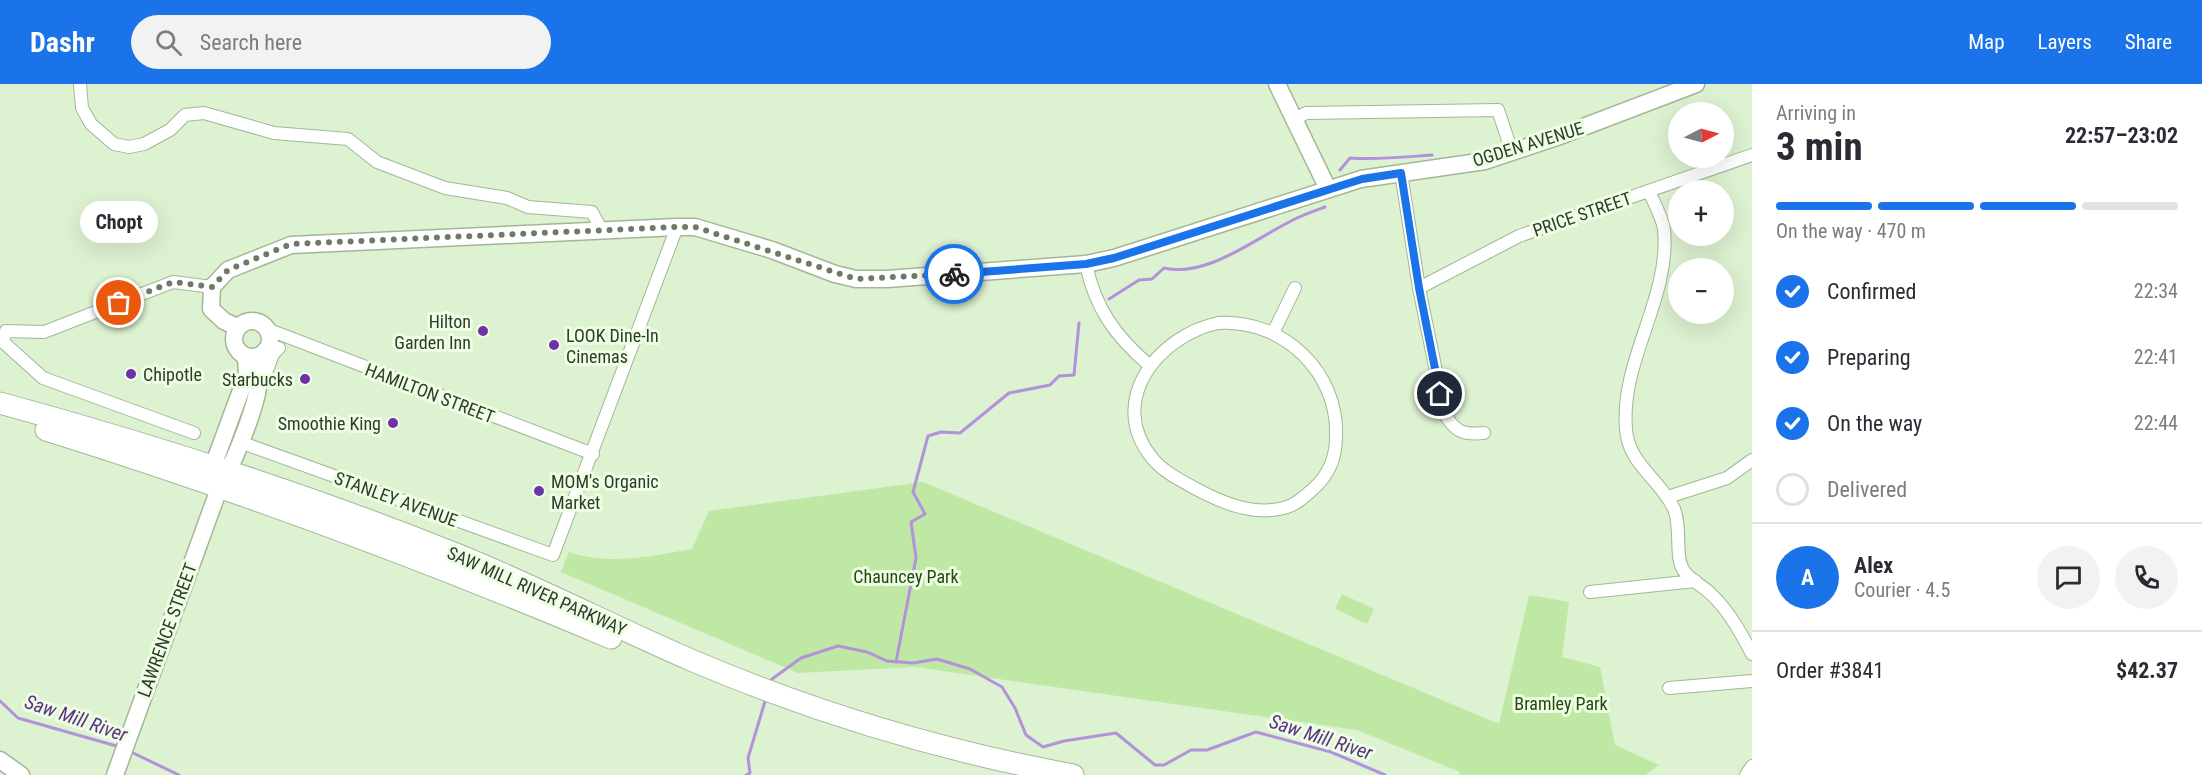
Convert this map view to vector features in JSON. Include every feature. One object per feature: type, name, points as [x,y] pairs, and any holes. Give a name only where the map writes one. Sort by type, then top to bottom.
[{"type":"highway","name":"SAW MILL RIVER PARKWAY","points":[[0,403],[221,474],[456,554],[754,691],[898,746],[1013,775]]},
{"type":"highway","name":"SAW MILL RIVER PARKWAY","points":[[0,416],[221,474]]},
{"type":"highway","name":"SAW MILL RIVER PARKWAY","points":[[790,705],[927,742],[1073,775]]},
{"type":"street","points":[[80,84],[82,108],[91,124],[114,144],[129,147],[144,144],[170,130],[185,115],[204,113],[274,133],[348,139],[377,162],[446,188],[507,198],[528,207],[592,212],[600,229]]},
{"type":"street","points":[[1277,84],[1328,189]]},
{"type":"street","name":"OGDEN AVENUE","points":[[212,287],[228,270],[291,244],[600,229],[695,227],[856,279],[887,279],[1086,264],[1185,237],[1362,179],[1485,160],[1696,84]]},
{"type":"street","points":[[1295,119],[1306,113],[1498,110],[1512,152]]},
{"type":"street","name":"PRICE STREET","points":[[1419,288],[1519,236],[1752,155]]},
{"type":"street","points":[[1401,173],[1419,288],[1445,415],[1455,430],[1467,434],[1484,433]]},
{"type":"street","points":[[1649,191],[1664,226],[1665,248],[1662,268],[1635,358],[1627,402],[1626,432],[1631,452],[1668,497],[1676,513],[1679,564],[1713,596],[1737,625],[1750,648]]},
{"type":"street","points":[[593,454],[677,227]]},
{"type":"street","points":[[1086,264],[1091,289],[1106,319],[1126,346],[1149,365]]},
{"type":"street","points":[[194,433],[43,378],[3,342],[6,331],[44,332],[173,282],[212,287],[211,309],[224,321],[237,327],[253,321],[267,329],[270,349]]},
{"type":"street","points":[[1273,333],[1296,288]]},
{"type":"street","points":[[1236,323],[1273,333],[1295,347],[1319,372],[1331,394],[1336,420],[1336,446],[1328,472],[1316,487],[1286,508],[1259,511],[1236,507],[1177,478],[1154,460],[1140,437],[1136,413],[1141,384],[1149,365],[1177,338],[1200,327],[1236,323]]},
{"type":"street","points":[[237,327],[234,345],[246,357],[259,356],[270,349],[302,344]]},
{"type":"street","name":"HAMILTON STREET","points":[[267,329],[593,454]]},
{"type":"street","name":"LAWRENCE STREET","points":[[221,474],[240,442],[257,394],[260,365],[270,349]]},
{"type":"street","name":"LAWRENCE STREET","points":[[115,775],[221,474],[247,374],[246,357]]},
{"type":"street","name":"STANLEY AVENUE","points":[[240,442],[553,555],[593,454]]},
{"type":"street","points":[[1668,497],[1727,478],[1752,460]]},
{"type":"street","points":[[1590,592],[1695,581]]},
{"type":"street","points":[[1669,688],[1752,681]]},
{"type":"street","points":[[0,760],[21,775]]},
{"type":"street","points":[[1746,775],[1752,766]]},
{"type":"green space","name":"Chauncey Park","points":[[923,482],[1499,724],[1529,595],[1569,602],[1562,657],[1600,667],[1615,745],[1659,765],[1645,775],[1461,775],[1458,771],[1357,730],[915,667],[798,673],[561,572],[569,552],[615,559],[645,557],[692,549],[709,511]]},
{"type":"green space","points":[[1342,594],[1374,609],[1367,624],[1335,609]]},
{"type":"waterway","points":[[1340,170],[1350,158],[1432,155]]},
{"type":"waterway","points":[[1109,299],[1139,280],[1152,279],[1164,268],[1180,270],[1213,262],[1295,219],[1325,207]]},
{"type":"waterway","points":[[896,662],[916,558],[911,522],[925,514],[913,492],[928,436],[941,432],[960,433],[1009,393],[1050,385],[1059,376],[1074,375],[1079,323]]},
{"type":"waterway","name":"Saw Mill River","points":[[771,683],[772,679],[801,658],[838,646],[867,652],[887,661],[913,663],[937,659],[970,669],[1002,687],[1015,708],[1026,735],[1043,747],[1064,741],[1116,733],[1155,765],[1164,765],[1191,750],[1207,750],[1256,732],[1331,752],[1385,775]]},
{"type":"waterway","name":"Saw Mill River","points":[[746,775],[750,773],[748,758],[766,698]]},
{"type":"waterway","name":"Saw Mill River","points":[[0,701],[18,718],[120,747]]},
{"type":"waterway","name":"Saw Mill River","points":[[129,751],[179,775]]},
{"type":"way so far","points":[[119,303],[173,282],[212,287],[228,270],[271,250],[291,244],[600,229],[695,227],[856,279],[954,274]]},
{"type":"place","name":"Chopt","points":[[119,303]]},
{"type":"place","name":"Hilton Garden Inn","points":[[483,331]]},
{"type":"place","name":"LOOK Dine-In Cinemas","points":[[554,345]]},
{"type":"place","name":"Chipotle","points":[[131,374]]},
{"type":"place","name":"Starbucks","points":[[305,379]]},
{"type":"place","name":"Smoothie King","points":[[393,423]]},
{"type":"place","name":"MOM's Organic Market","points":[[539,491]]},
{"type":"route","points":[[954,274],[1086,264],[1114,258],[1288,204],[1328,189],[1362,179],[1401,173],[1419,288],[1440,394]]},
{"type":"park label","name":"Bramley Park","points":[[1561,703]]}]
